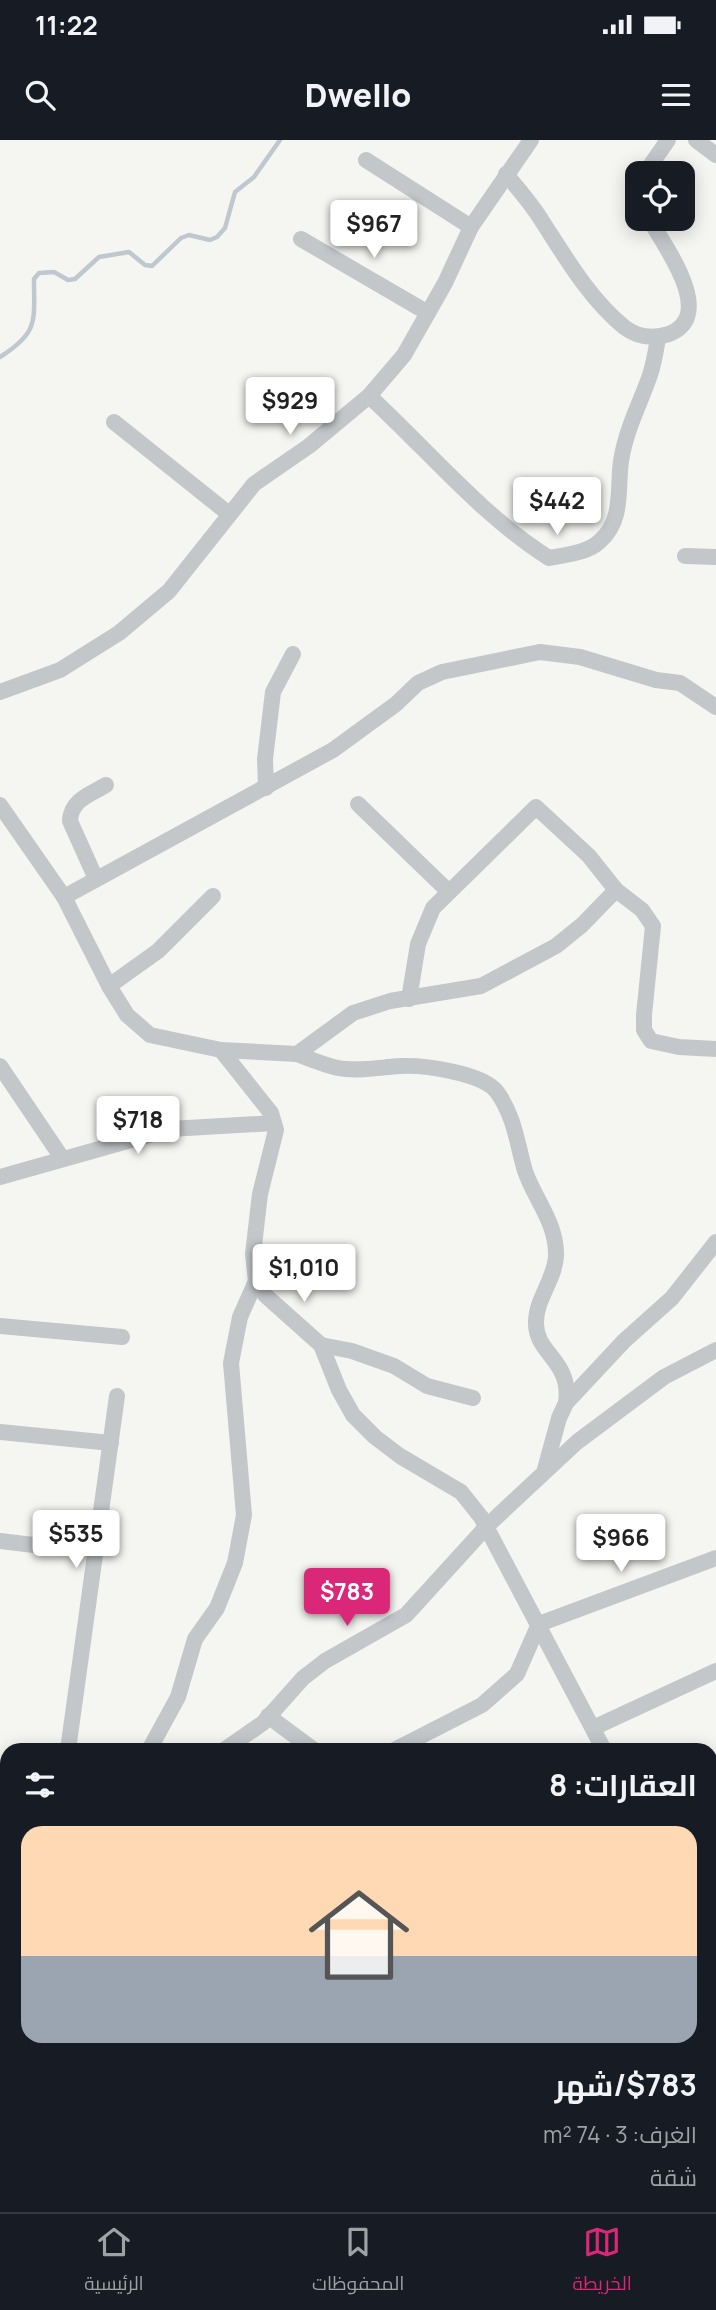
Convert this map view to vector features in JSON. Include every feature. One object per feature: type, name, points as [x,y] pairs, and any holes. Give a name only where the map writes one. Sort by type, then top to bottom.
[{"type":"street","points":[[0,692],[60,670],[119,633],[169,591],[254,484],[309,446],[369,396],[404,355],[471,227],[531,140]]},
{"type":"street","points":[[653,161],[668,140]]},
{"type":"street","points":[[696,140],[716,155]]},
{"type":"street","points":[[366,160],[471,227]]},
{"type":"street","points":[[506,174],[541,219],[577,275],[604,307],[625,328],[642,336],[658,338],[681,330],[691,320],[694,301],[656,231]]},
{"type":"street","points":[[301,239],[428,313]]},
{"type":"street","points":[[369,396],[492,514],[530,545],[550,558],[575,553],[598,543],[609,530],[619,507],[620,463],[627,427],[651,373],[658,338]]},
{"type":"street","points":[[114,422],[229,514]]},
{"type":"street","points":[[685,555],[716,557]]},
{"type":"street","points":[[64,897],[333,750],[396,704],[418,683],[442,672],[540,652],[580,657],[656,680],[680,684],[716,708]]},
{"type":"street","points":[[266,788],[265,760],[273,692],[293,654]]},
{"type":"street","points":[[96,879],[70,821],[71,811],[75,804],[106,785]]},
{"type":"street","points":[[358,804],[449,892]]},
{"type":"street","points":[[0,805],[64,897],[109,986],[127,1015],[150,1035],[222,1050],[298,1054],[339,1068],[405,1066],[439,1070],[482,1080],[495,1089],[515,1127],[525,1171],[552,1227],[556,1256],[535,1325],[539,1337],[569,1385],[545,1469]]},
{"type":"street","points":[[409,999],[425,923],[433,908],[536,807],[589,856],[617,890],[642,909],[653,926],[644,1016],[644,1030],[651,1041],[679,1047],[716,1049]]},
{"type":"street","points":[[298,1054],[353,1013],[409,999],[481,986],[491,981],[556,946],[582,925],[617,890]]},
{"type":"street","points":[[109,986],[158,951],[213,896]]},
{"type":"street","points":[[222,1050],[271,1113],[274,1123],[274,1147],[260,1194],[253,1254],[256,1281],[265,1295],[321,1345],[339,1390],[353,1415],[375,1437],[400,1456],[461,1492],[486,1526],[600,1743]]},
{"type":"street","points":[[0,1066],[62,1158]]},
{"type":"street","points":[[0,1177],[170,1129],[274,1123]]},
{"type":"street","points":[[566,1403],[624,1342],[672,1298],[716,1242]]},
{"type":"street","points":[[153,1743],[173,1709],[195,1639],[216,1608],[234,1563],[244,1516],[232,1363],[240,1317],[256,1281]]},
{"type":"street","points":[[0,1326],[121,1337]]},
{"type":"street","points":[[321,1345],[394,1366],[427,1386],[473,1398]]},
{"type":"street","points":[[236,1743],[247,1736],[303,1678],[325,1661],[406,1615],[486,1526],[545,1469],[664,1377],[716,1350]]},
{"type":"street","points":[[69,1743],[117,1395]]},
{"type":"street","points":[[0,1432],[111,1443]]},
{"type":"street","points":[[0,1541],[50,1547]]},
{"type":"street","points":[[408,1743],[482,1705],[517,1674],[540,1624],[716,1558]]},
{"type":"street","points":[[593,1728],[716,1671]]},
{"type":"street","points":[[268,1716],[305,1743]]},
{"type":"waterway","points":[[0,357],[22,340],[32,325],[34,279],[39,273],[54,272],[68,280],[75,279],[99,257],[129,252],[145,265],[152,266],[181,238],[189,235],[210,240],[217,237],[225,228],[235,192],[254,177],[280,140]]}]
